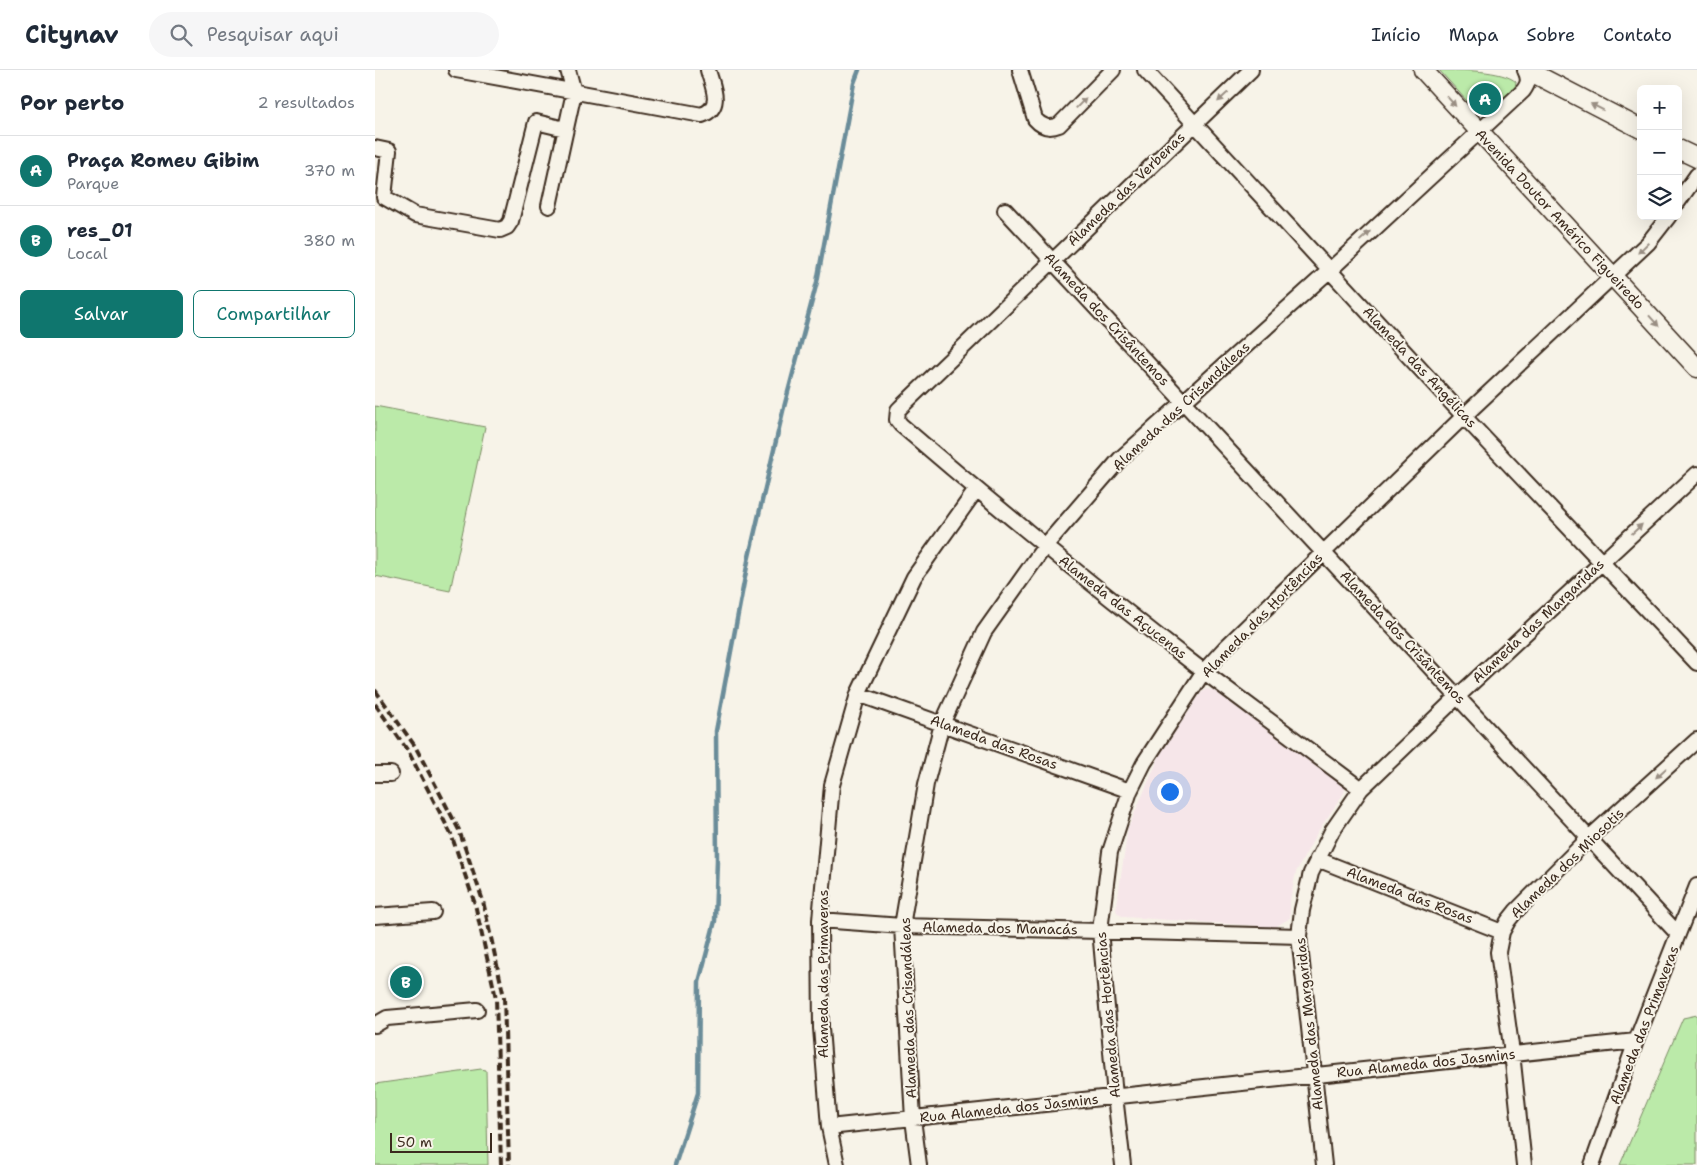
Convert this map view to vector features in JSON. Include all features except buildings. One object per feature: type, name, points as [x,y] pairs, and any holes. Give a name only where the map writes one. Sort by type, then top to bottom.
[{"type":"main road","name":"Avenida Doutor Américo Figueiredo","points":[[1423,70],[1697,368]]},
{"type":"main road","points":[[1526,70],[1637,127]]},
{"type":"main road","points":[[1682,150],[1697,158]]},
{"type":"street","points":[[456,70],[702,115],[709,112],[714,106],[715,95],[707,70]]},
{"type":"street","points":[[549,206],[574,92],[568,70]]},
{"type":"street","points":[[1020,70],[1035,119],[1045,127],[1053,128],[1059,125],[1113,70]]},
{"type":"street","name":"Alameda das Angélicas","points":[[1145,70],[1464,416],[1697,663]]},
{"type":"street","name":"Alameda das Verbenas","points":[[897,414],[902,406],[1052,260],[1251,70]]},
{"type":"street","name":"Alameda das Crisandáleas","points":[[919,1165],[913,1119],[902,926],[926,784],[942,724],[984,632],[1045,546],[1120,459],[1330,270],[1523,91],[1528,84],[1526,70]]},
{"type":"street","points":[[375,148],[389,151],[379,197],[415,215],[500,230],[507,227],[511,221],[536,122],[565,129]]},
{"type":"street","points":[[1682,196],[1697,175]]},
{"type":"street","name":"Alameda dos Crisântemos","points":[[1005,210],[1458,696],[1588,840],[1678,934]]},
{"type":"street","name":"Alameda das Hortências","points":[[1123,1165],[1099,930],[1110,852],[1130,791],[1144,763],[1204,671],[1323,552],[1464,416],[1648,243],[1666,220]]},
{"type":"street","name":"Alameda das Açucenas","points":[[897,414],[897,420],[901,425],[976,490],[1045,546],[1204,671],[1361,789]]},
{"type":"street","name":"Alameda das Margaridas","points":[[1323,1165],[1299,936],[1308,882],[1317,859],[1332,831],[1361,789],[1458,696],[1697,474]]},
{"type":"street","name":"Alameda das Primaveras","points":[[837,1165],[829,1127],[821,1028],[820,920],[831,785],[858,694],[914,577],[976,490]]},
{"type":"street","name":"Alameda das Rosas","points":[[858,694],[1130,791]]},
{"type":"street","name":"Alameda dos Miosotis","points":[[1524,1165],[1512,1053],[1498,952],[1502,932],[1516,911],[1588,840],[1697,740]]},
{"type":"street","points":[[375,774],[391,774]]},
{"type":"street","name":"Alameda das Rosas","points":[[1317,859],[1502,932]]},
{"type":"street","name":"Alameda das Primaveras","points":[[1592,1165],[1636,1041],[1697,886]]},
{"type":"street","points":[[375,916],[433,912]]},
{"type":"street","name":"Alameda dos Manacás","points":[[820,920],[902,926],[1299,936]]},
{"type":"street","points":[[375,1025],[387,1018],[477,1010]]},
{"type":"street","name":"Rua Alameda dos Jasmins","points":[[829,1127],[1636,1041]]},
{"type":"shaded area","points":[[1206,689],[1213,690],[1345,788],[1344,793],[1317,833],[1296,872],[1290,900],[1290,918],[1275,927],[1124,917],[1118,914],[1116,910],[1128,828],[1160,755],[1201,693]]},
{"type":"green space","points":[[1439,70],[1458,70],[1501,75],[1516,82],[1515,88],[1489,112],[1482,114],[1475,110]]},
{"type":"green space","points":[[375,406],[485,427],[450,591],[375,576]]},
{"type":"green space","points":[[1697,1015],[1697,1165],[1620,1165],[1683,1018]]},
{"type":"green space","points":[[481,1069],[486,1070],[488,1165],[375,1165],[375,1084]]},
{"type":"waterway","points":[[675,1165],[698,1093],[699,982],[715,921],[717,860],[716,731],[748,561],[783,411],[817,282],[854,83],[859,70]]},
{"type":"railway","points":[[375,690],[415,746],[459,830],[483,901],[504,997],[509,1165]]},
{"type":"railway","points":[[375,704],[408,751],[451,834],[475,904],[496,998],[501,1165]]},
{"type":"place","name":"Praça Romeu Gibim","points":[[1485,99]]},
{"type":"place","name":"res_01","points":[[406,982]]}]
